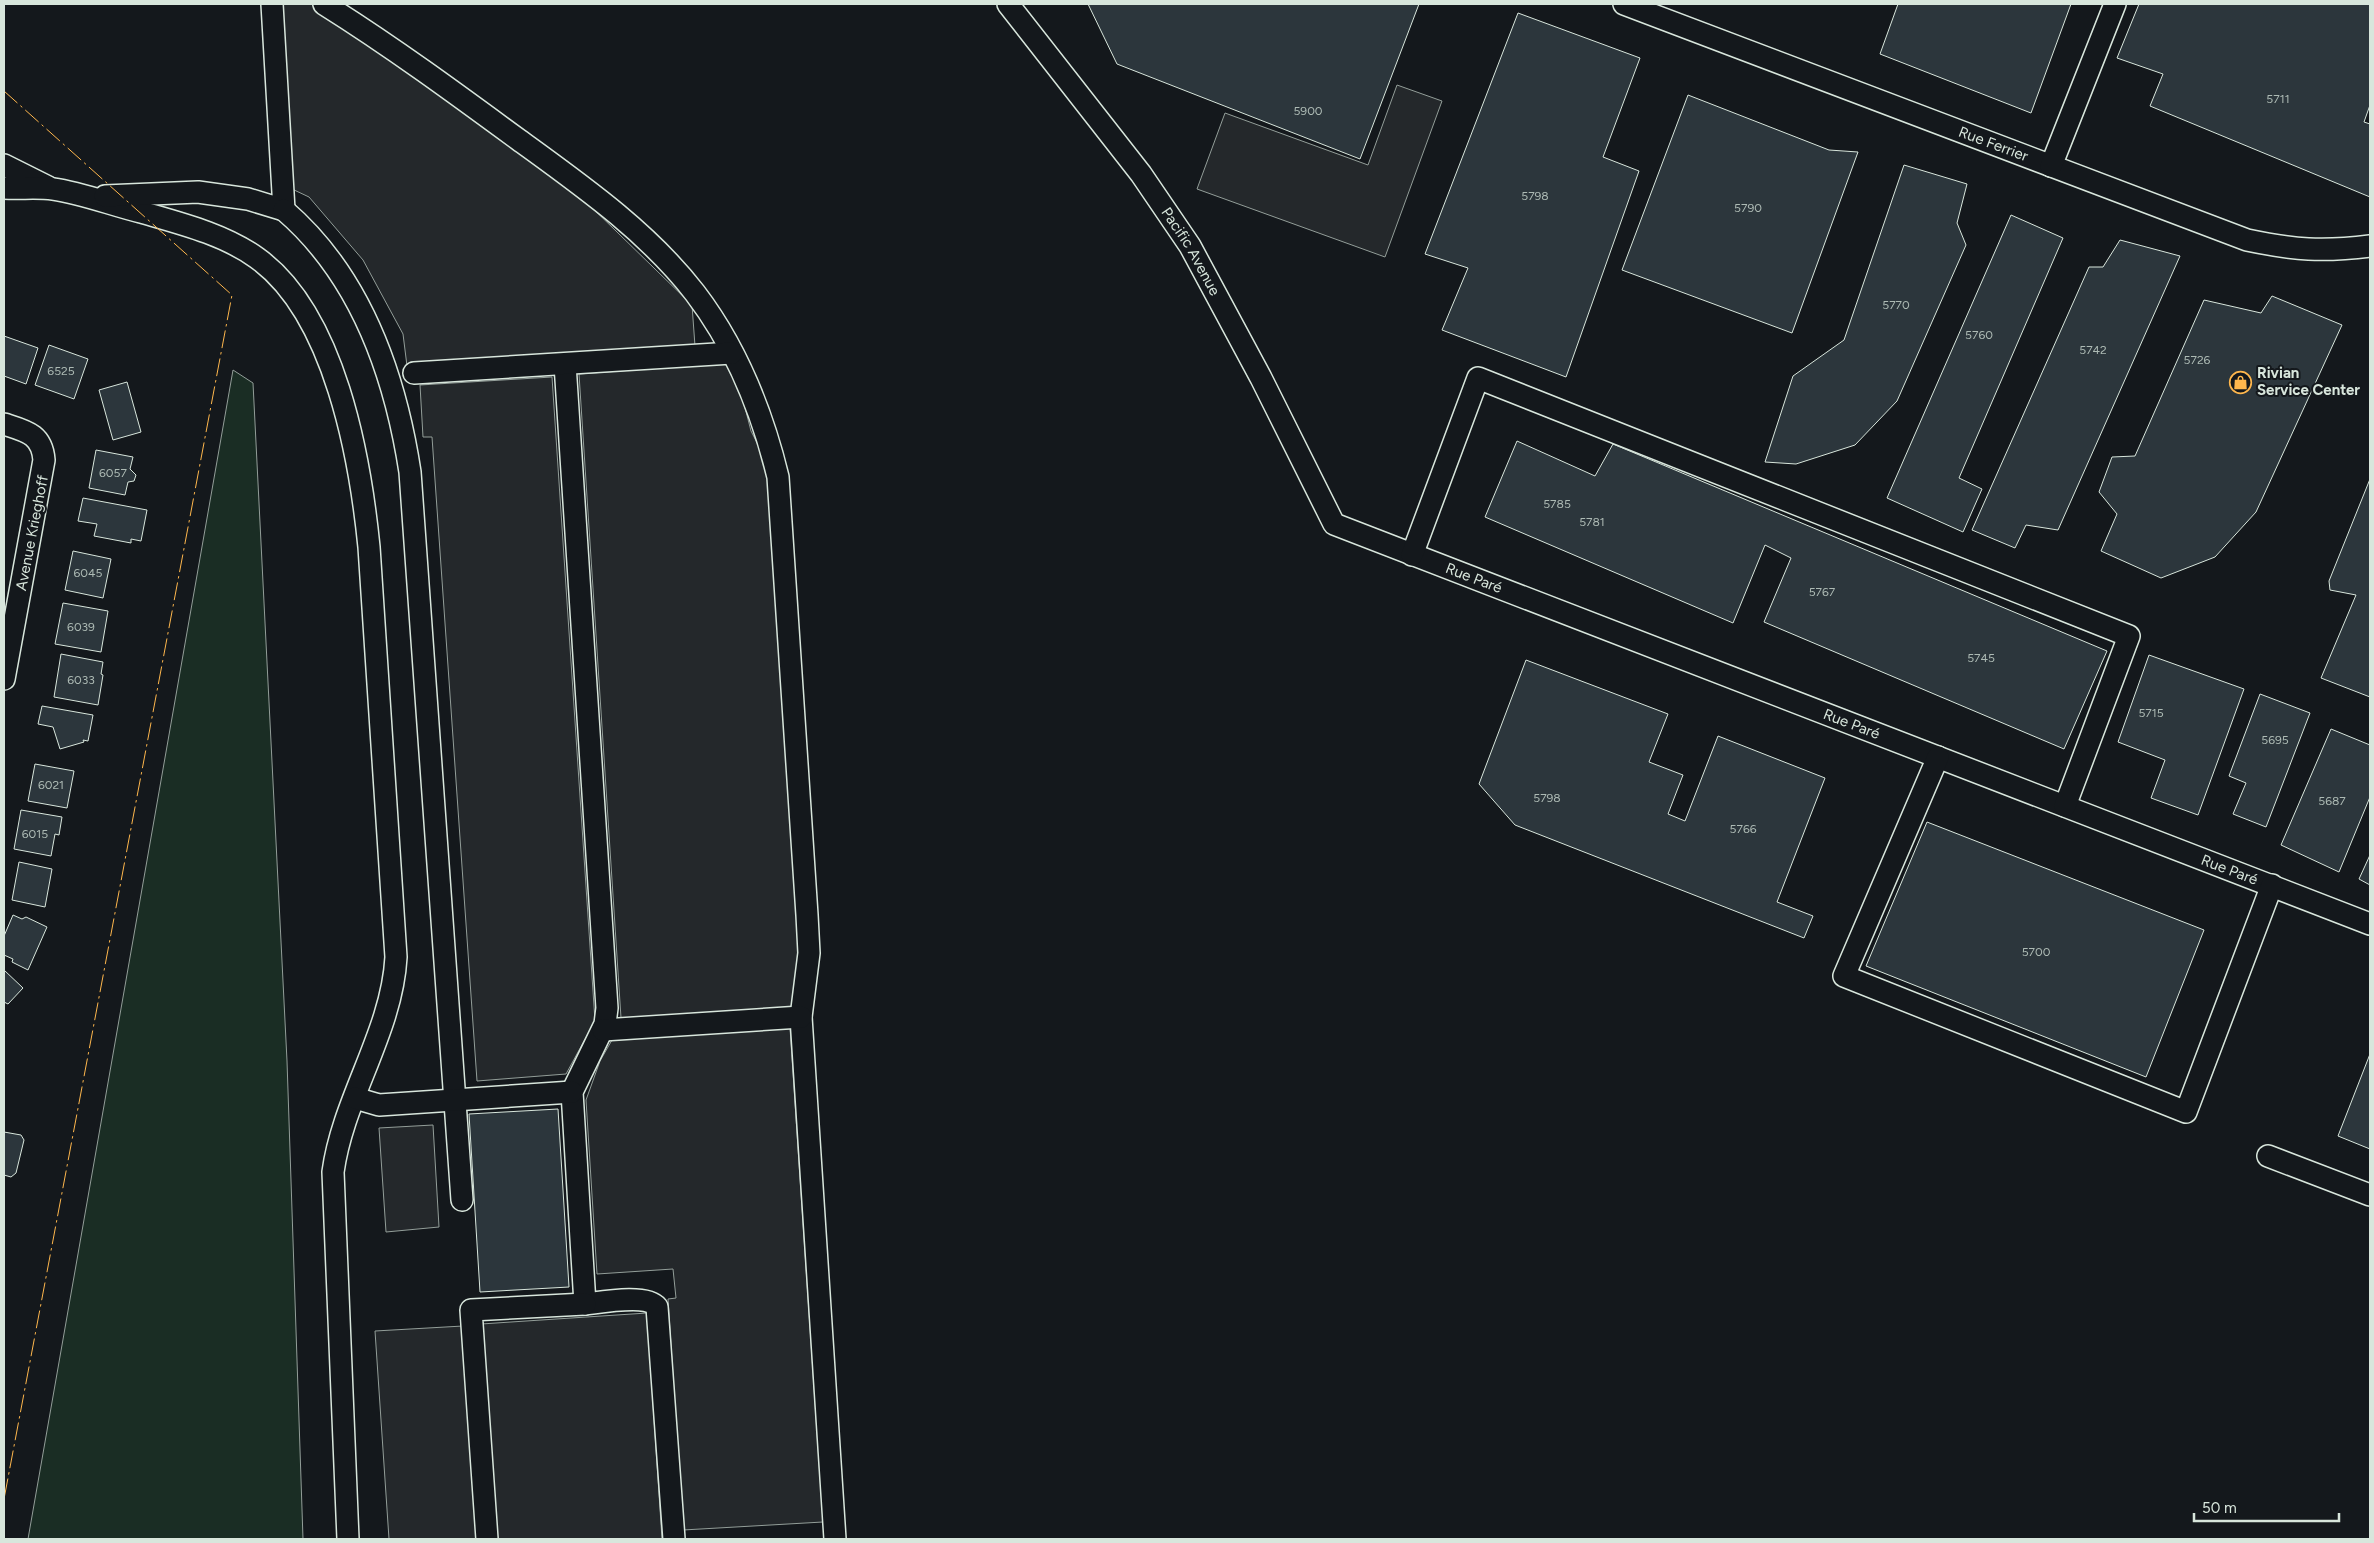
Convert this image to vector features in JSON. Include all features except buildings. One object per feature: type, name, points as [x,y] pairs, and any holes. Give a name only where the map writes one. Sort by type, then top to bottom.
[{"type":"street","points":[[272,4],[284,210]]},
{"type":"street","points":[[324,4],[442,83],[589,193],[672,265],[716,324],[746,378],[766,428],[778,477],[810,953],[801,1018],[835,1539]]},
{"type":"street","name":"Pacific Avenue","points":[[1008,4],[1141,174],[1190,246],[1261,378],[1334,524]]},
{"type":"street","name":"Rue Ferrier","points":[[1624,4],[2247,240],[2288,249],[2316,251],[2370,246]]},
{"type":"street","points":[[2051,166],[2115,4]]},
{"type":"street","points":[[4,164],[53,189]]},
{"type":"street","points":[[4,188],[53,189],[176,222],[228,241],[257,258],[278,278],[303,310],[328,361],[341,398],[355,453],[366,512],[396,957],[391,993],[335,1155],[333,1172],[348,1539]]},
{"type":"street","points":[[81,196],[198,192],[248,200],[284,210],[317,241],[353,295],[383,358],[404,432],[410,472],[462,1200]]},
{"type":"street","points":[[414,373],[732,353]]},
{"type":"street","points":[[565,364],[607,1008],[603,1030],[572,1092],[585,1304]]},
{"type":"street","points":[[1412,555],[1478,378],[2129,636],[2065,806]]},
{"type":"street","name":"Avenue Krieghoff","points":[[4,424],[24,430],[43,446],[43,473],[4,679]]},
{"type":"street","name":"Rue Paré","points":[[1334,524],[2370,924]]},
{"type":"street","points":[[1938,757],[1844,976],[2186,1112],[2272,885]]},
{"type":"street","points":[[603,1030],[801,1018]]},
{"type":"street","points":[[355,1098],[372,1105],[379,1105],[572,1092]]},
{"type":"street","points":[[2268,1156],[2370,1195]]},
{"type":"street","points":[[487,1539],[471,1310],[644,1300],[654,1303],[657,1307],[674,1539]]},
{"type":"green space","points":[[233,370],[253,383],[287,1061],[303,1539],[28,1539]]},
{"type":"shaded area","points":[[281,4],[311,4],[579,195],[692,305],[695,346],[407,366],[403,334],[363,260],[309,197],[292,189]]},
{"type":"shaded area","points":[[1397,85],[1442,101],[1385,257],[1197,189],[1225,113],[1368,165]]},
{"type":"shaded area","points":[[728,363],[738,380],[751,431],[770,468],[804,954],[798,1007],[621,1018],[579,374]]},
{"type":"shaded area","points":[[552,377],[595,1021],[566,1074],[477,1081],[432,437],[423,437],[420,385]]},
{"type":"shaded area","points":[[790,1028],[823,1522],[683,1530],[668,1299],[676,1298],[673,1269],[597,1274],[586,1100],[600,1061],[612,1040]]},
{"type":"shaded area","points":[[433,1125],[439,1227],[386,1232],[379,1128]]},
{"type":"shaded area","points":[[647,1313],[662,1539],[495,1539],[481,1324]]},
{"type":"shaded area","points":[[463,1326],[477,1539],[389,1539],[375,1331]]},
{"type":"power","points":[[4,91],[232,295],[4,1499]]},
{"type":"place","name":"Rivian Service Center","points":[[2241,382]]}]
